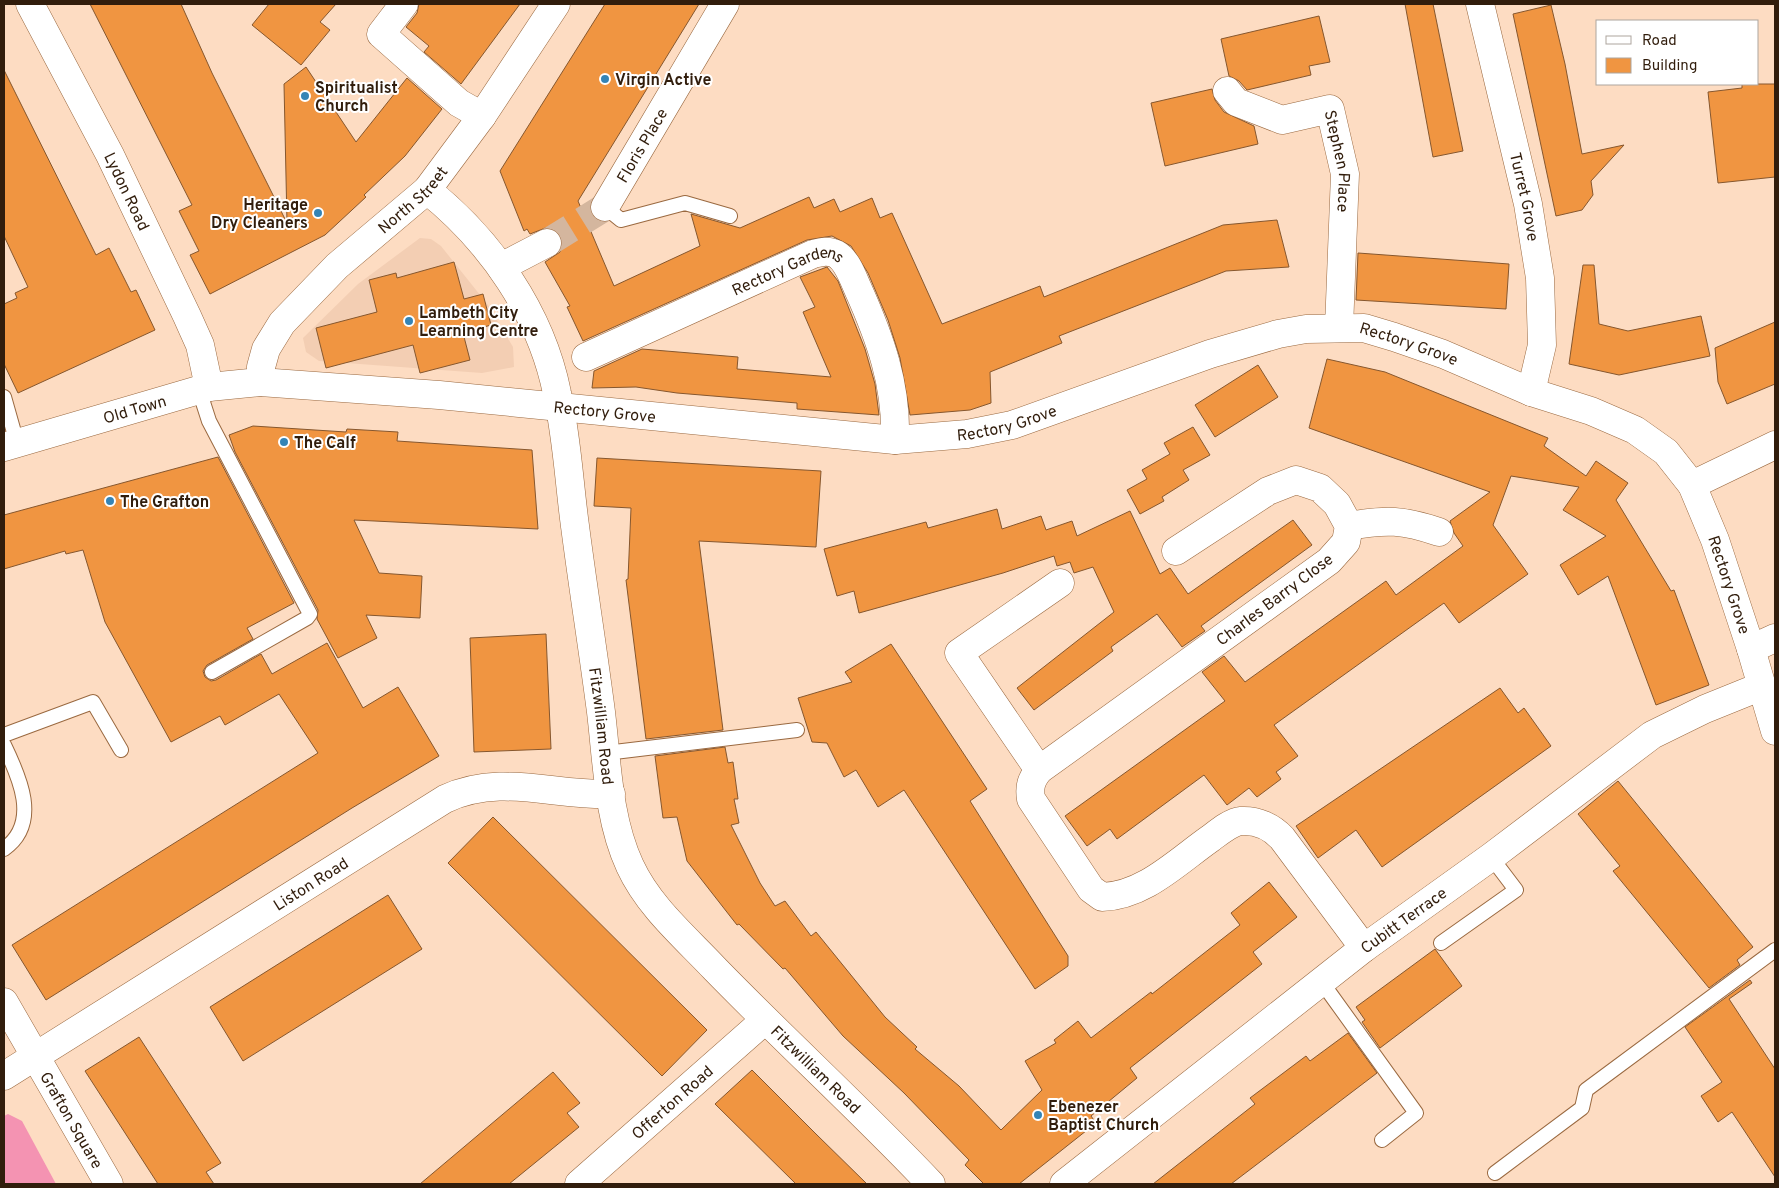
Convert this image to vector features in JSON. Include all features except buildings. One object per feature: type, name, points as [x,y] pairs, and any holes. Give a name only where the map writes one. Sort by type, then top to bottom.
[{"type":"street","name":"Lydon Road","points":[[30,4],[110,155],[200,345],[204,388]]},
{"type":"street","points":[[404,4],[381,34],[459,103],[482,116]]},
{"type":"street","name":"North Street","points":[[264,382],[261,367],[266,349],[290,314],[337,266],[427,190],[482,116],[556,4]]},
{"type":"street","name":"Floris Place","points":[[605,206],[725,4]]},
{"type":"street","name":"Turret Grove","points":[[1480,4],[1528,204],[1540,278],[1542,345],[1531,392]]},
{"type":"street","name":"Stephen Place","points":[[1227,91],[1236,102],[1282,120],[1330,108],[1345,174],[1339,328]]},
{"type":"street","name":"Fitzwilliam Road","points":[[427,190],[469,230],[501,267],[515,288],[541,341],[557,389],[611,794],[622,848],[638,881],[660,912],[765,1020],[873,1123],[931,1184]]},
{"type":"street","points":[[501,267],[547,243]]},
{"type":"street","name":"Rectory Gardens","points":[[586,357],[813,254],[828,251],[838,255],[848,268],[877,332],[888,366],[894,398],[895,440]]},
{"type":"street","name":"Rectory Grove","points":[[264,382],[560,407],[895,440],[952,436],[1012,425],[1252,341],[1306,329],[1364,328],[1443,354],[1531,392],[1591,410],[1635,430],[1666,452],[1692,485],[1763,644],[1762,686],[1775,731]]},
{"type":"street","name":"Old Town","points":[[10,445],[204,388],[264,382]]},
{"type":"street","points":[[1692,485],[1775,445]]},
{"type":"street","points":[[1176,551],[1268,491],[1296,480],[1320,488],[1337,504],[1349,526],[1378,521],[1404,521],[1439,532]]},
{"type":"street","name":"Charles Barry Close","points":[[1039,770],[1329,561],[1346,542],[1349,526]]},
{"type":"street","points":[[1060,583],[959,653],[1039,770],[1029,788],[1031,799],[1091,889],[1102,897],[1130,893],[1223,829],[1240,821],[1259,823],[1274,830],[1282,838],[1364,948]]},
{"type":"street","name":"Cubitt Terrace","points":[[1064,1184],[1364,948],[1491,857],[1652,735],[1705,709],[1762,686]]},
{"type":"street","name":"Liston Road","points":[[34,1057],[445,799],[460,792],[490,785],[590,794],[611,794]]},
{"type":"street","name":"Grafton Square","points":[[4,1002],[109,1184]]},
{"type":"street","name":"Offerton Road","points":[[579,1184],[765,1020]]},
{"type":"street","name":"Grafton Square","points":[[4,1076],[34,1057]]},
{"type":"lane","points":[[605,206],[621,220],[685,203],[730,216]]},
{"type":"lane","points":[[204,388],[209,421],[310,614],[307,618],[212,672]]},
{"type":"lane","points":[[4,397],[10,445]]},
{"type":"lane","points":[[4,735],[93,702],[120,750]]},
{"type":"lane","points":[[606,753],[797,730]]},
{"type":"lane","points":[[4,744],[24,792],[25,809],[22,824],[15,838],[4,848]]},
{"type":"lane","points":[[1441,943],[1516,890],[1491,857]]},
{"type":"lane","points":[[1494,1173],[1582,1108],[1586,1090],[1775,950]]},
{"type":"lane","points":[[1321,981],[1416,1113],[1382,1140]]},
{"type":"shaded area","name":"Lambeth City Learning Centre","points":[[420,238],[431,239],[441,246],[488,305],[513,347],[514,367],[482,373],[319,361],[306,352],[303,338],[358,284]]},
{"type":"shaded area","points":[[8,1114],[22,1121],[56,1184],[4,1184],[4,1116]]},
{"type":"tunnel","points":[[547,243],[605,207]]},
{"type":"place","name":"Virgin Active","points":[[605,79]]},
{"type":"place","name":"Spiritualist Church","points":[[305,96]]},
{"type":"place","name":"Heritage Dry Cleaners","points":[[318,213]]},
{"type":"place","name":"Lambeth City Learning Centre","points":[[409,321]]},
{"type":"place","name":"The Calf","points":[[284,442]]},
{"type":"place","name":"The Grafton","points":[[110,501]]},
{"type":"place","name":"Ebenezer Baptist Church","points":[[1038,1115]]}]
